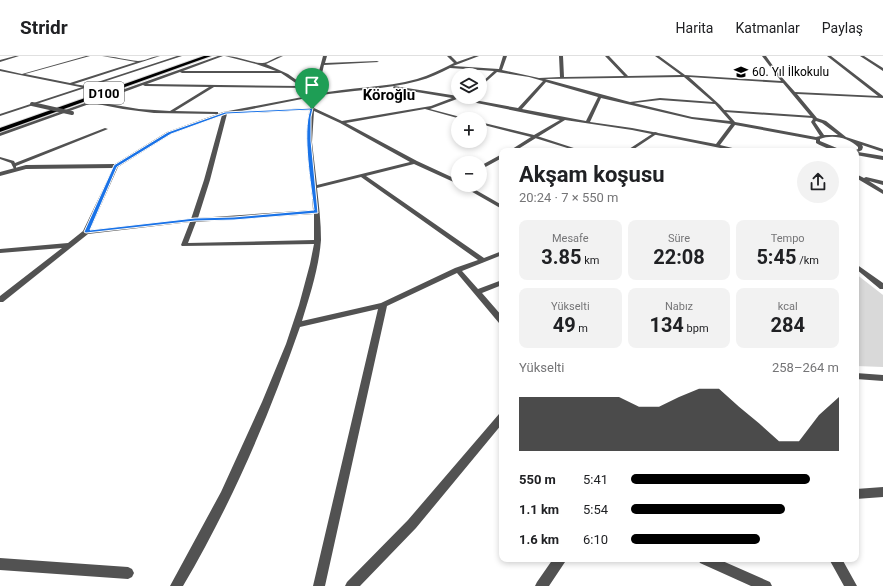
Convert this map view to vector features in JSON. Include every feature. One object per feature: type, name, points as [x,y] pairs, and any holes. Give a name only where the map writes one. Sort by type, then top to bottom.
[{"type":"highway","name":"D100","points":[[0,122],[193,56]]},
{"type":"highway","name":"D100","points":[[0,130],[209,56]]},
{"type":"street","points":[[0,115],[180,56]]},
{"type":"street","points":[[0,135],[221,56]]},
{"type":"street","points":[[227,56],[262,65],[281,72],[295,79],[304,87]]},
{"type":"street","points":[[262,65],[281,56]]},
{"type":"street","points":[[449,56],[456,63]]},
{"type":"street","points":[[0,174],[15,167],[26,166],[116,166],[169,133],[225,113],[316,91],[387,86],[418,80],[438,73],[456,63],[477,56]]},
{"type":"street","points":[[487,80],[498,71],[505,56]]},
{"type":"street","points":[[561,56],[562,76]]},
{"type":"street","points":[[607,56],[626,76]]},
{"type":"street","points":[[657,56],[716,103],[725,111],[734,123]]},
{"type":"street","points":[[764,56],[814,118],[824,122],[845,138]]},
{"type":"street","points":[[829,56],[883,98]]},
{"type":"street","points":[[862,56],[883,70]]},
{"type":"street","points":[[176,586],[197,553],[248,447],[286,356],[297,325],[313,266],[317,242],[315,187],[310,141],[310,117],[324,60],[377,62]]},
{"type":"street","points":[[449,67],[498,71],[536,78],[627,103],[692,118],[734,123],[818,139],[823,136],[845,138],[883,151]]},
{"type":"street","points":[[177,72],[281,72]]},
{"type":"street","points":[[536,78],[562,76],[684,76],[784,82]]},
{"type":"street","points":[[520,110],[545,81]]},
{"type":"street","points":[[140,85],[304,87],[316,91]]},
{"type":"street","points":[[387,86],[451,96]]},
{"type":"street","points":[[170,113],[212,87]]},
{"type":"street","points":[[794,93],[883,98]]},
{"type":"street","points":[[588,122],[600,96]]},
{"type":"street","points":[[342,122],[424,108],[451,99]]},
{"type":"street","points":[[627,103],[660,99],[716,103]]},
{"type":"street","points":[[92,102],[119,108],[170,113],[225,113],[312,109],[342,122],[415,162],[451,179]]},
{"type":"street","points":[[487,103],[564,119],[656,133],[718,145],[725,148]]},
{"type":"street","points":[[32,104],[72,113]]},
{"type":"street","points":[[424,108],[451,115]]},
{"type":"street","points":[[225,113],[216,150],[195,220],[184,245],[317,242]]},
{"type":"street","points":[[814,118],[813,122],[823,136]]},
{"type":"street","points":[[516,148],[564,119]]},
{"type":"street","points":[[718,145],[734,123]]},
{"type":"street","points":[[487,125],[536,137]]},
{"type":"street","points":[[818,139],[821,144],[833,148]]},
{"type":"street","points":[[856,142],[861,147],[859,150]]},
{"type":"street","points":[[820,148],[821,144]]},
{"type":"street","points":[[859,153],[883,158]]},
{"type":"street","points":[[487,164],[499,158]]},
{"type":"street","points":[[315,187],[415,162]]},
{"type":"street","points":[[0,300],[86,232],[116,166]]},
{"type":"street","points":[[363,176],[483,260]]},
{"type":"street","points":[[859,177],[883,183]]},
{"type":"street","points":[[859,178],[883,192]]},
{"type":"street","points":[[475,192],[499,205]]},
{"type":"street","points":[[86,232],[195,220],[316,212]]},
{"type":"street","points":[[0,251],[69,245]]},
{"type":"street","points":[[297,325],[383,305],[458,270],[499,254]]},
{"type":"street","points":[[859,268],[883,287]]},
{"type":"street","points":[[458,270],[499,318]]},
{"type":"street","points":[[477,292],[499,283]]},
{"type":"street","points":[[319,586],[383,305]]},
{"type":"street","points":[[859,376],[883,378]]},
{"type":"street","points":[[351,586],[412,524],[499,421]]},
{"type":"street","points":[[859,494],[883,492]]},
{"type":"street","points":[[542,586],[558,562]]},
{"type":"street","points":[[711,562],[766,586]]},
{"type":"street","points":[[837,562],[851,586]]},
{"type":"street","points":[[0,564],[128,573]]},
{"type":"lane","points":[[0,61],[18,56]]},
{"type":"lane","points":[[22,74],[89,56]]},
{"type":"lane","points":[[103,56],[141,62]]},
{"type":"lane","points":[[71,84],[159,56]]},
{"type":"lane","points":[[0,70],[85,87]]},
{"type":"lane","points":[[725,111],[814,118]]},
{"type":"lane","points":[[0,158],[11,161],[15,167],[106,128]]},
{"type":"lane","points":[[633,148],[656,133]]},
{"type":"lane","points":[[536,137],[571,148]]},
{"type":"shaded area","points":[[859,276],[883,295],[883,367],[859,366]]},
{"type":"place","name":"60. Yıl İlkokulu","points":[[741,72]]},
{"type":"district","name":"Köroğlu","points":[[389,95]]},
{"type":"route","points":[[312,109],[310,117],[310,141],[316,212],[195,220],[86,232],[116,166],[169,133],[225,113],[312,109]]}]
